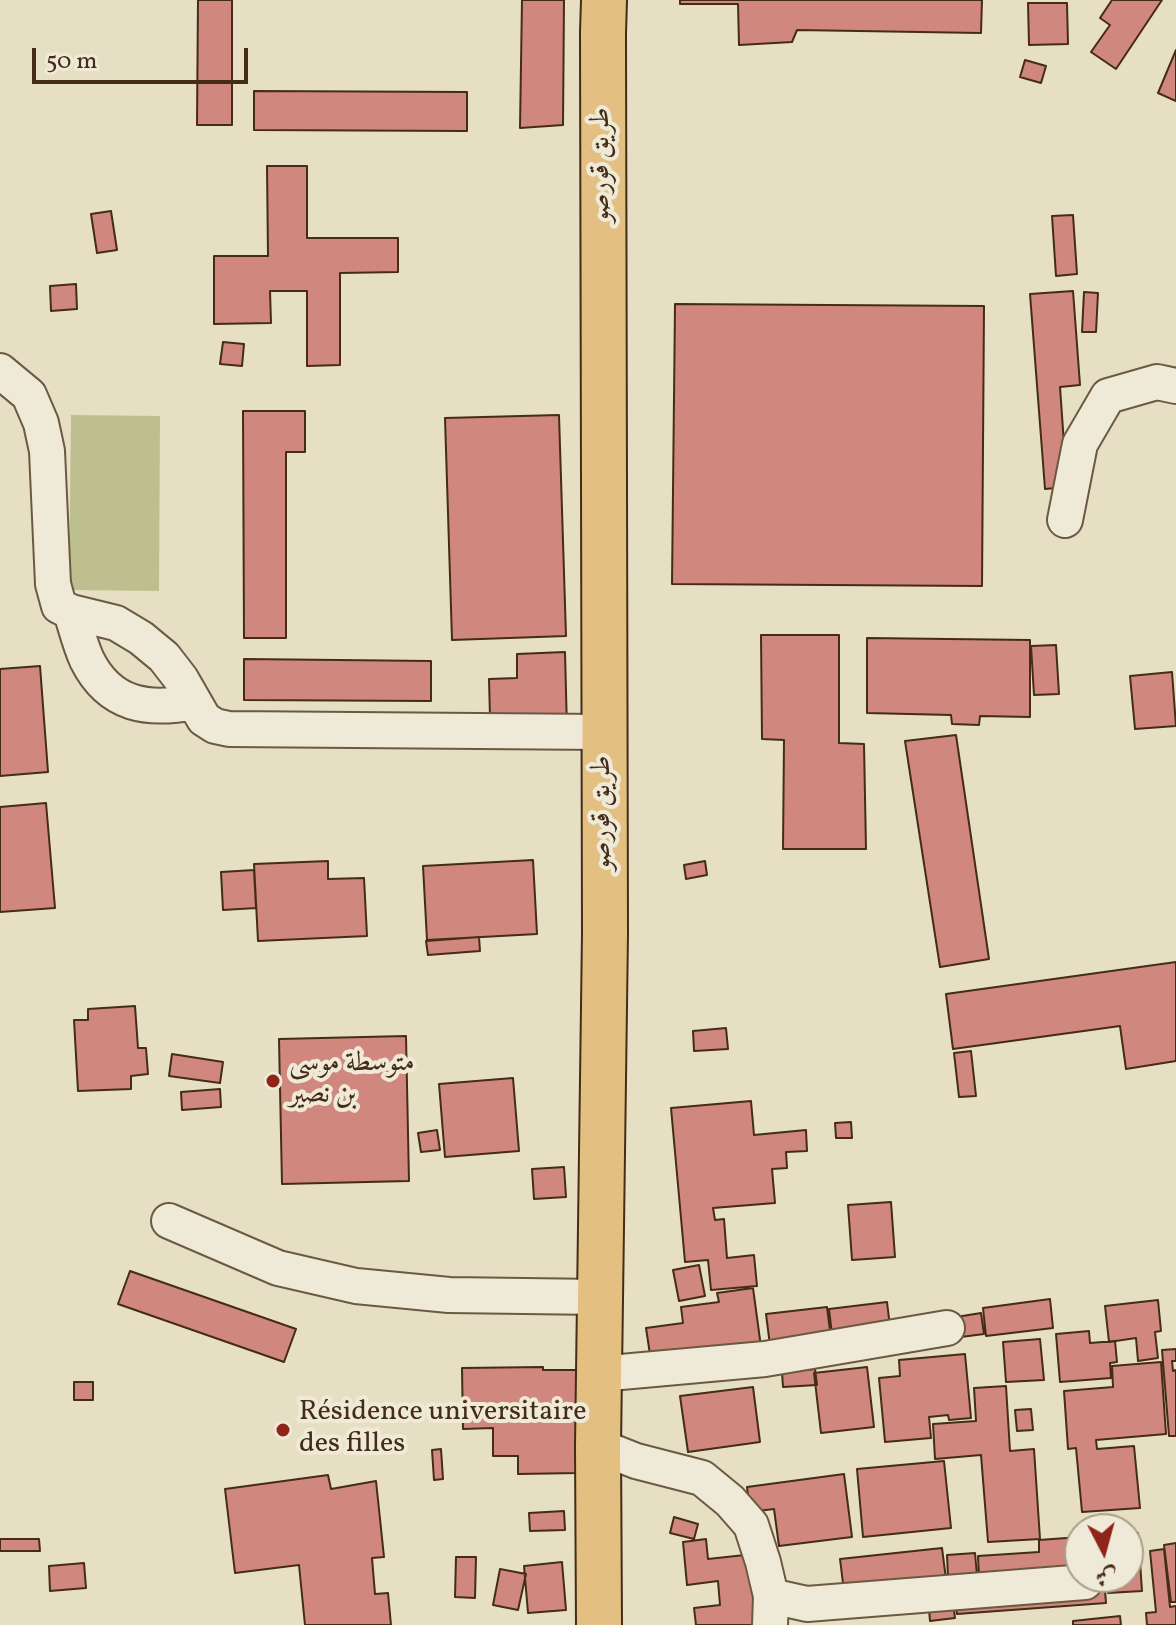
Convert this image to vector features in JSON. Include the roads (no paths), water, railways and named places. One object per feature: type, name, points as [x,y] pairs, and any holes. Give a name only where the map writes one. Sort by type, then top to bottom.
[{"type":"main road","name":"طريق قورصو","points":[[599,1625],[598,1446],[605,933],[604,0]]},
{"type":"street","points":[[0,371],[29,395],[41,423],[47,451],[53,584],[59,606],[116,623],[141,638],[164,657],[204,719],[215,726],[229,729],[604,732]]},
{"type":"street","points":[[1065,520],[1080,444],[1108,396],[1157,382],[1176,386]]},
{"type":"street","points":[[71,612],[88,661],[98,677],[113,691],[129,702],[147,706],[170,707],[194,702]]},
{"type":"street","points":[[169,1221],[278,1268],[356,1286],[449,1295],[600,1297]]},
{"type":"street","points":[[599,1374],[765,1359],[947,1328]]},
{"type":"street","points":[[598,1446],[636,1461],[702,1478],[730,1501],[751,1525],[763,1562],[770,1610],[807,1604],[1064,1584]]},
{"type":"place","name":"متوسطة موسى بن نصير","points":[[273,1081]]},
{"type":"place","name":"Résidence universitaire des filles","points":[[283,1430]]}]
